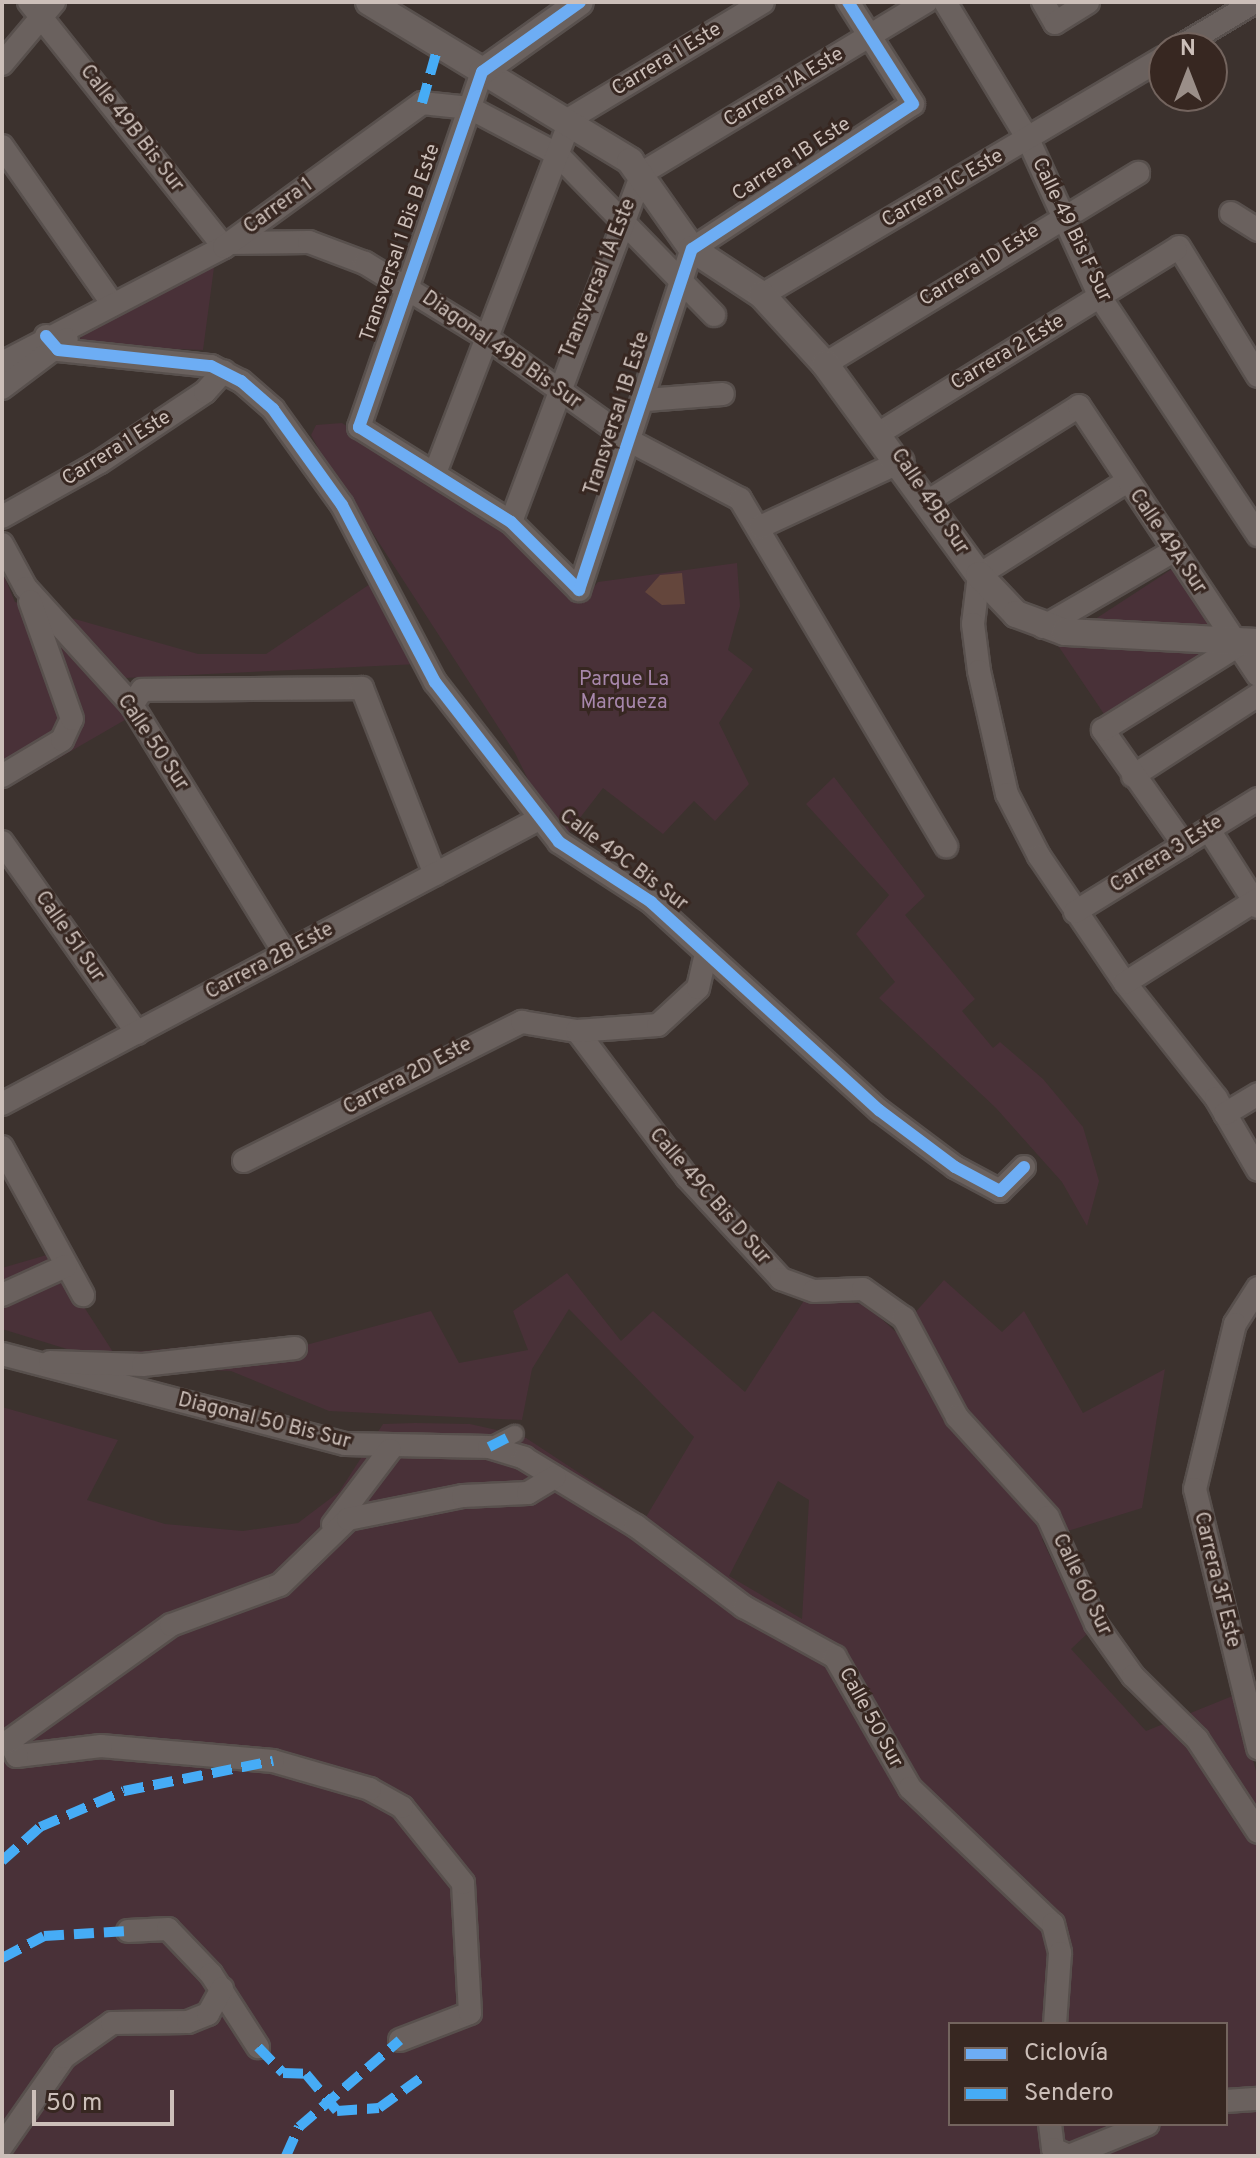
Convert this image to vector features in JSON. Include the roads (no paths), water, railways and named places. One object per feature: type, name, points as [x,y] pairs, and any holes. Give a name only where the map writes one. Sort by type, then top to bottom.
[{"type":"street","name":"Calle 49B Sur","points":[[369,2],[482,72],[571,118],[642,173],[692,249],[762,295],[881,432],[979,575],[973,624],[979,671],[1007,794],[1075,912],[1225,1114],[1258,1170]]},
{"type":"street","name":"Carrera 1 Este","points":[[571,118],[763,2]]},
{"type":"street","points":[[848,2],[869,35]]},
{"type":"street","name":"Carrera 1A Este","points":[[642,173],[926,2]]},
{"type":"street","name":"Calle 49 Bis F Sur","points":[[945,2],[1028,139],[1100,297],[1258,535]]},
{"type":"street","points":[[1043,2],[1055,23],[1088,2]]},
{"type":"street","points":[[1205,32],[1255,2]]},
{"type":"street","points":[[2,64],[41,5]]},
{"type":"street","name":"Calle 49B Bis Sur","points":[[41,5],[227,245]]},
{"type":"street","points":[[482,72],[571,5]]},
{"type":"street","name":"Carrera 1B Este","points":[[692,249],[913,104],[869,35]]},
{"type":"street","name":"Carrera 1C Este","points":[[762,295],[1148,67]]},
{"type":"street","name":"Transversal 1 Bis B Este","points":[[435,473],[359,427],[482,72]]},
{"type":"street","name":"Carrera 1","points":[[2,388],[83,320],[227,245],[412,105],[470,108]]},
{"type":"street","points":[[470,108],[557,154],[624,218],[714,315]]},
{"type":"street","points":[[511,522],[435,473],[484,336],[571,118]]},
{"type":"street","points":[[2,146],[112,303]]},
{"type":"street","name":"Transversal 1A Este","points":[[511,522],[556,388],[642,173]]},
{"type":"street","name":"Carrera 1D Este","points":[[825,364],[1062,215],[1138,173]]},
{"type":"street","points":[[1231,213],[1258,230]]},
{"type":"street","name":"Diagonal 49B Bis Sur","points":[[227,245],[309,242],[407,286],[484,336],[632,442],[732,493],[760,527],[946,846]]},
{"type":"street","name":"Carrera 2 Este","points":[[881,432],[1178,248],[1258,376]]},
{"type":"street","name":"Transversal 1B Este","points":[[511,522],[579,590],[646,400],[692,249]]},
{"type":"street","points":[[52,343],[224,371]]},
{"type":"street","name":"Carrera 1","points":[[2,363],[52,343]]},
{"type":"street","name":"Carrera 1 Este","points":[[2,517],[100,462],[205,392],[224,371]]},
{"type":"street","name":"Calle 49C Bis Sur","points":[[224,371],[273,409],[342,505],[435,682],[537,820],[651,902],[705,957],[879,1110],[1000,1191],[1024,1167]]},
{"type":"street","points":[[646,400],[723,394]]},
{"type":"street","name":"Calle 49A Sur","points":[[930,500],[1079,406],[1170,553],[1249,643],[1258,675]]},
{"type":"street","points":[[760,527],[902,461]]},
{"type":"street","points":[[1126,482],[979,575],[1016,614],[1043,627],[1249,643]]},
{"type":"street","name":"Calle 50 Sur","points":[[2,544],[26,588],[132,705],[285,954]]},
{"type":"street","points":[[1043,627],[1170,553]]},
{"type":"street","points":[[2,776],[62,740],[72,719],[26,588]]},
{"type":"street","points":[[1184,845],[1103,730],[1249,643]]},
{"type":"street","points":[[132,705],[142,690],[362,688],[435,874]]},
{"type":"street","points":[[1133,776],[1258,695]]},
{"type":"street","name":"Carrera 3 Este","points":[[1075,912],[1258,799]]},
{"type":"street","name":"Carrera 2B Este","points":[[2,1104],[537,820]]},
{"type":"street","points":[[1125,983],[1257,903],[1209,830]]},
{"type":"street","name":"Calle 51 Sur","points":[[2,842],[137,1033]]},
{"type":"street","name":"Carrera 2D Este","points":[[244,1161],[481,1038],[534,1019],[577,1031],[658,1025],[689,1002],[705,957]]},
{"type":"street","name":"Calle 49C Bis D Sur","points":[[577,1031],[687,1177],[781,1279],[814,1291],[863,1289],[891,1305],[957,1417]]},
{"type":"street","points":[[1225,1114],[1258,1094]]},
{"type":"street","points":[[2,1147],[83,1295]]},
{"type":"street","points":[[2,1295],[66,1266]]},
{"type":"street","name":"Carrera 3F Este","points":[[1258,1288],[1235,1324],[1195,1489],[1258,1748]]},
{"type":"street","points":[[2,1354],[25,1361],[126,1366],[295,1348]]},
{"type":"street","name":"Diagonal 50 Bis Sur","points":[[25,1361],[134,1392],[390,1450],[489,1447]]},
{"type":"street","name":"Calle 60 Sur","points":[[957,1417],[1048,1517],[1096,1624],[1133,1676],[1197,1739],[1258,1832]]},
{"type":"street","points":[[489,1447],[515,1434]]},
{"type":"street","name":"Calle 50 Sur","points":[[489,1447],[555,1477],[636,1526],[744,1607],[835,1657],[910,1788],[1053,1924],[1060,1953],[1055,2022]]},
{"type":"street","points":[[390,1450],[326,1533],[313,1557],[280,1585],[191,1614],[152,1636],[15,1732],[7,1749],[17,1756],[155,1748],[273,1761],[370,1789],[402,1807],[463,1883],[470,2013],[400,2040]]},
{"type":"street","points":[[326,1533],[348,1519],[463,1496],[528,1493],[555,1477]]},
{"type":"street","points":[[128,1931],[168,1929],[222,1989],[258,2047]]},
{"type":"street","points":[[2,2146],[64,2057],[112,2023],[188,2022],[208,2014],[222,1989]]},
{"type":"street","points":[[1228,2101],[1258,2099]]},
{"type":"street","points":[[1050,2126],[1053,2149],[1069,2156],[1143,2126]]},
{"type":"park label","name":"Parque La Marqueza","points":[[624,692]]}]
